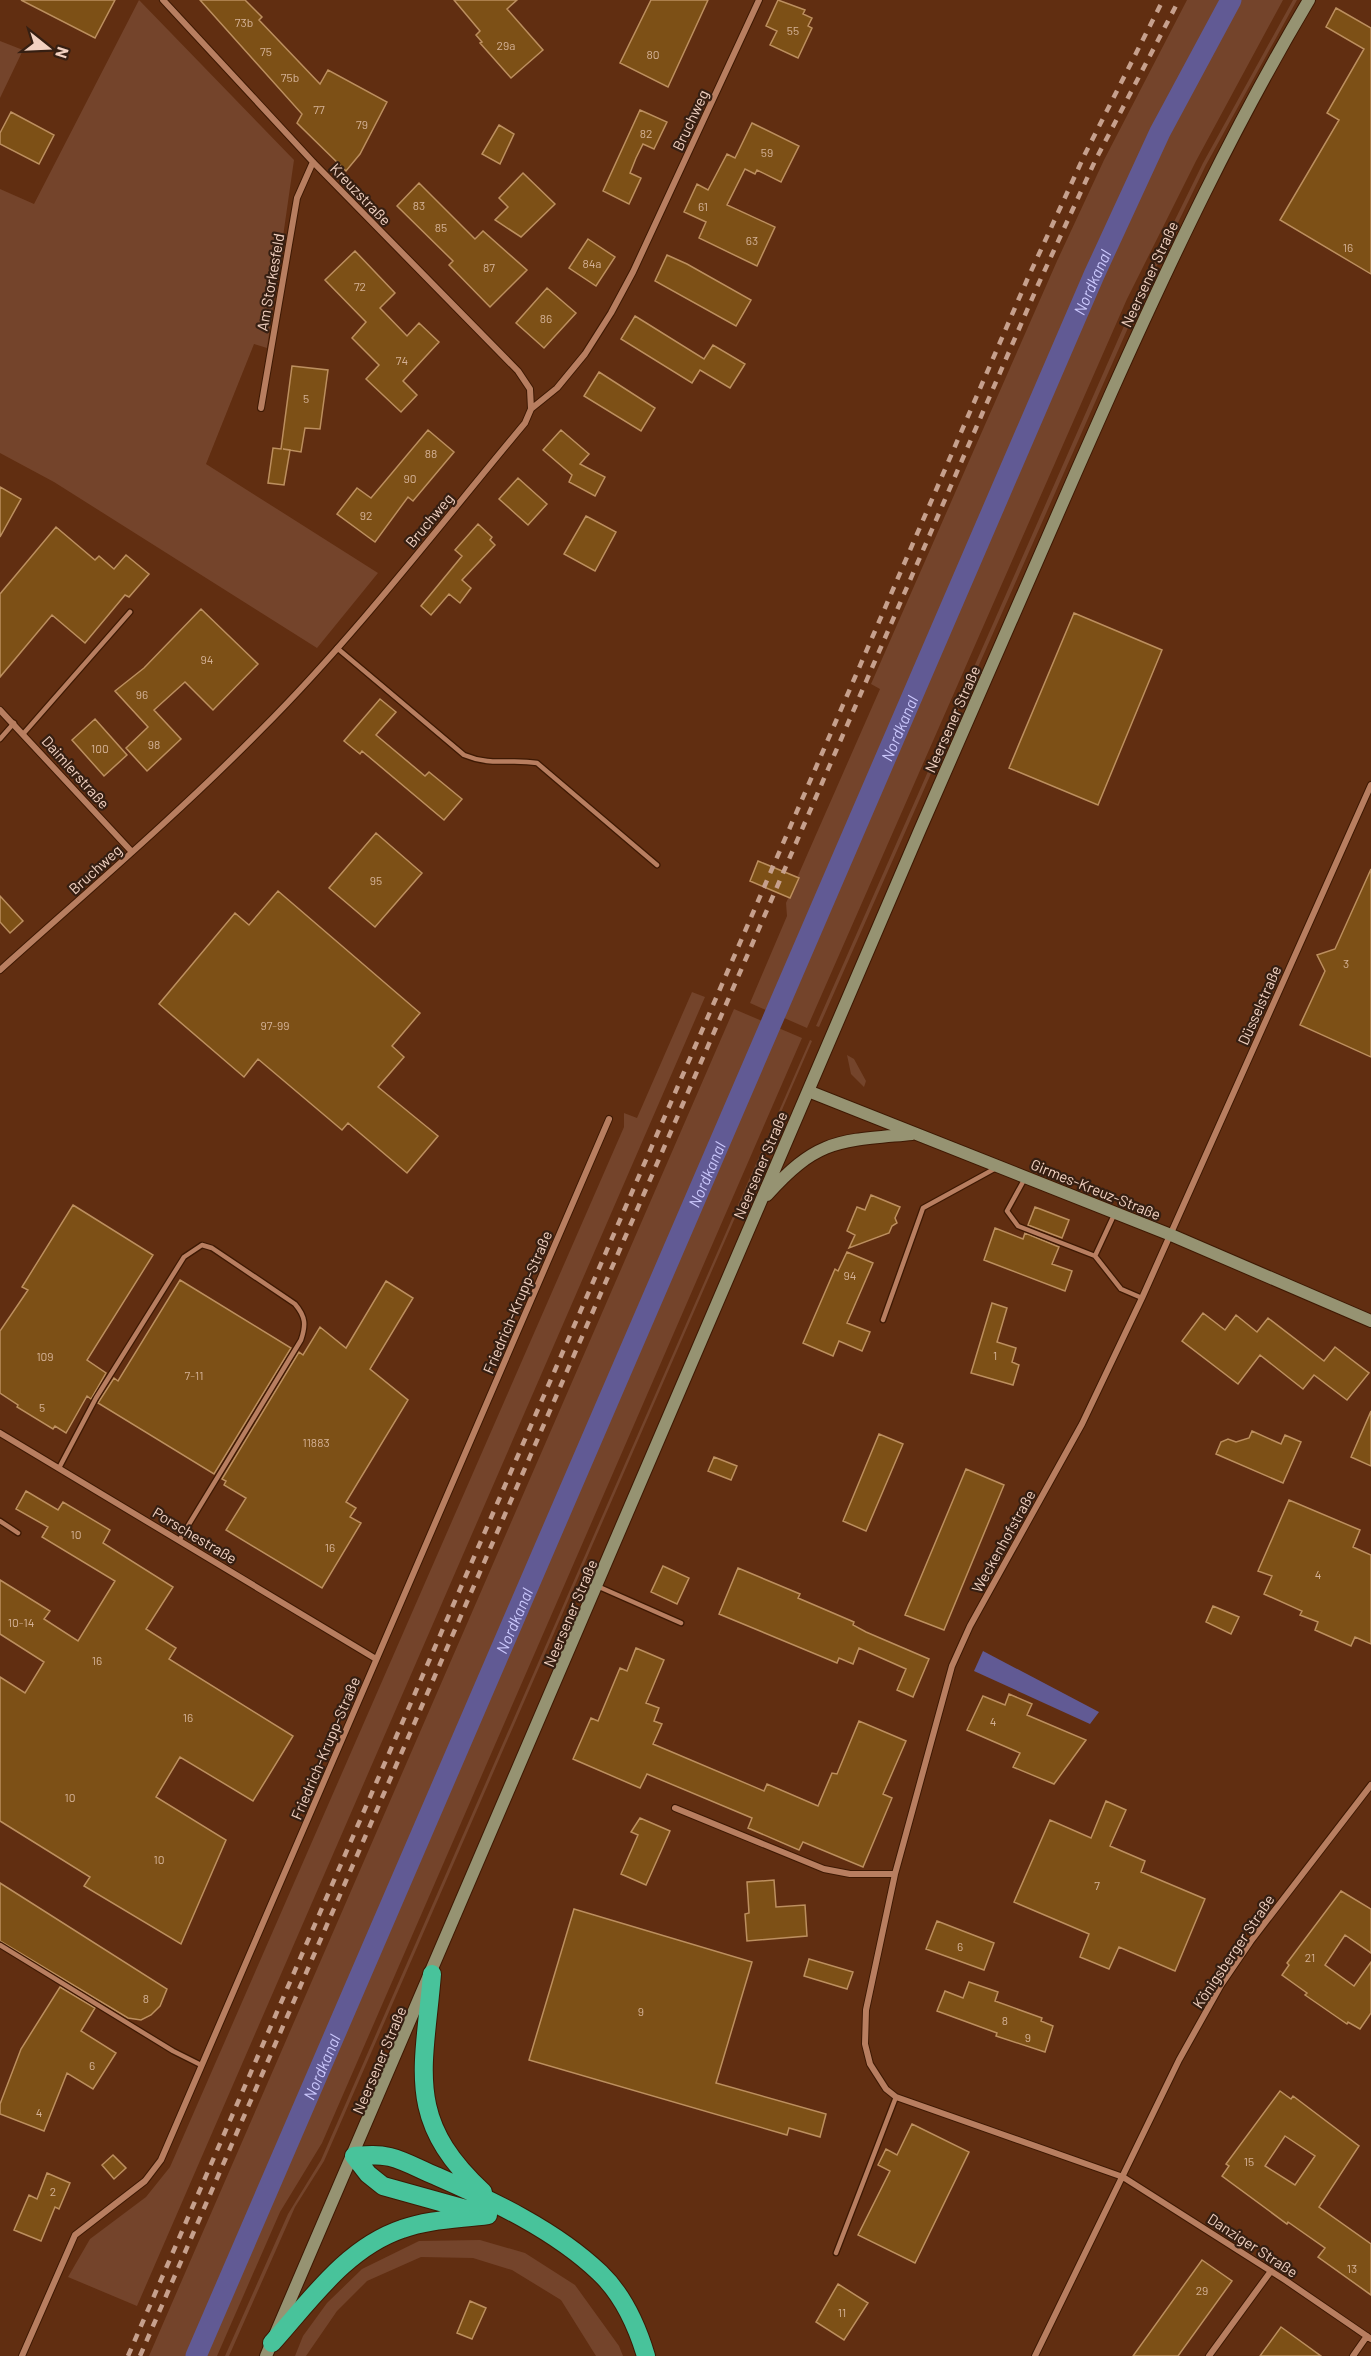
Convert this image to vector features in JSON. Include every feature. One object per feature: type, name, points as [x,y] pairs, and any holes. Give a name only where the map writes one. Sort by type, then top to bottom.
[{"type":"highway","points":[[432,1974],[423,2064],[430,2118],[438,2140],[490,2208]]},
{"type":"highway","points":[[354,2156],[374,2154],[392,2157],[490,2208],[538,2229],[576,2252],[602,2275],[628,2311],[638,2330],[646,2356]]},
{"type":"highway","points":[[354,2156],[368,2174],[383,2186],[490,2208]]},
{"type":"highway","points":[[269,2350],[340,2267],[380,2238],[427,2223],[490,2208]]},
{"type":"main road","name":"Neersener Straße","points":[[269,2350],[432,1974],[808,1090],[1067,492],[1154,298],[1215,171],[1309,0]]},
{"type":"main road","name":"Girmes-Kreuz-Straße","points":[[808,1090],[1171,1235],[1371,1321]]},
{"type":"main road","points":[[760,1203],[808,1155],[828,1145],[854,1139],[915,1134]]},
{"type":"street","name":"Kreuzstraße","points":[[163,0],[313,162],[518,371],[530,389],[531,409]]},
{"type":"street","name":"Bruchweg","points":[[0,970],[132,852],[262,729],[337,648],[525,423],[531,409],[557,388],[572,371],[611,313],[633,272],[759,0]]},
{"type":"street","name":"Am Storkesfeld","points":[[261,408],[297,198],[313,162]]},
{"type":"street","name":"Daimlerstraße","points":[[0,710],[24,733],[132,852]]},
{"type":"street","name":"Düsselstraße","points":[[1171,1235],[1371,785]]},
{"type":"street","name":"Friedrich-Krupp-Straße","points":[[22,2356],[75,2235],[154,2171],[609,1119]]},
{"type":"street","name":"Weckenhofstraße","points":[[896,2097],[874,2070],[864,2044],[867,2010],[895,1874],[937,1713],[961,1645],[1082,1424],[1171,1235]]},
{"type":"street","name":"Porschestraße","points":[[1,1436],[180,1539],[376,1659]]},
{"type":"street","name":"Königsberger Straße","points":[[1035,2356],[1179,2060],[1221,1984],[1251,1941],[1371,1785]]},
{"type":"street","points":[[675,1808],[824,1869],[850,1874],[895,1874]]},
{"type":"street","points":[[896,2097],[1123,2177]]},
{"type":"street","name":"Danziger Straße","points":[[1123,2177],[1271,2271],[1369,2338],[1353,2356]]},
{"type":"street","points":[[1209,2356],[1271,2271]]},
{"type":"lane","points":[[24,733],[130,612]]},
{"type":"lane","points":[[337,648],[464,755],[482,762],[523,760],[537,763],[657,865]]},
{"type":"lane","points":[[0,739],[14,723]]},
{"type":"lane","points":[[883,1320],[923,1208],[998,1166]]},
{"type":"lane","points":[[1025,1177],[1008,1211],[1018,1226],[1095,1256],[1121,1289],[1142,1298]]},
{"type":"lane","points":[[1095,1256],[1115,1213]]},
{"type":"lane","points":[[59,1468],[96,1398],[184,1257],[202,1245],[212,1248],[296,1304],[303,1314],[306,1327],[301,1340],[180,1539]]},
{"type":"lane","points":[[0,1521],[18,1533]]},
{"type":"lane","points":[[597,1586],[681,1623]]},
{"type":"lane","points":[[0,1945],[173,2051],[201,2065]]},
{"type":"lane","points":[[836,2253],[896,2097]]},
{"type":"shaded area","points":[[139,0],[294,160],[267,348],[254,344],[206,464],[378,573],[317,648],[54,482],[0,453],[0,189],[34,204]]},
{"type":"shaded area","points":[[1187,0],[1283,0],[1196,161],[1127,299],[807,1028],[750,1003],[787,916],[786,903],[880,689],[871,684],[1057,261],[1104,160]]},
{"type":"shaded area","points":[[1293,0],[1297,0],[1206,165],[1139,303],[819,1027],[816,1026],[1135,301],[1203,163]]},
{"type":"shaded area","points":[[0,41],[23,50],[0,98]]},
{"type":"shaded area","points":[[692,992],[705,997],[137,2306],[68,2277],[90,2239],[146,2197],[170,2167],[624,1127],[624,1113],[637,1118]]},
{"type":"shaded area","points":[[734,1009],[802,1038],[322,2143],[280,2212],[217,2356],[149,2356]]},
{"type":"shaded area","points":[[810,1040],[812,1041],[324,2161],[295,2207],[229,2356],[225,2356],[288,2214],[321,2160]]},
{"type":"shaded area","points":[[847,1055],[854,1059],[866,1081],[864,1087],[851,1074]]},
{"type":"shaded area","points":[[983,1651],[1099,1712],[1090,1724],[974,1671]]},
{"type":"shaded area","points":[[480,2240],[525,2253],[575,2285],[619,2346],[623,2356],[596,2356],[561,2300],[512,2270],[473,2258],[421,2257],[367,2281],[337,2311],[306,2356],[295,2356],[303,2336],[327,2303],[362,2269],[419,2241]]},
{"type":"building","points":[[21,0],[115,0],[95,38]]},
{"type":"building","points":[[200,0],[245,0],[262,17],[259,20],[320,84],[328,70],[387,102],[360,154],[346,171],[297,123],[302,114]]},
{"type":"building","points":[[454,0],[517,0],[507,9],[543,50],[511,78],[480,43],[482,42],[476,35],[480,31]]},
{"type":"building","points":[[651,0],[708,0],[668,87],[620,63]]},
{"type":"building","points":[[778,0],[805,10],[803,14],[812,18],[808,26],[812,28],[798,58],[770,45],[777,31],[766,26]]},
{"type":"building","points":[[1336,8],[1371,28],[1371,274],[1280,220],[1339,120],[1327,113],[1364,49],[1326,27]]},
{"type":"building","points":[[640,110],[667,122],[654,149],[643,144],[636,158],[630,173],[641,178],[629,204],[603,191]]},
{"type":"building","points":[[11,112],[54,135],[39,164],[0,144],[0,133]]},
{"type":"building","points":[[752,123],[799,146],[781,182],[757,170],[755,174],[745,169],[727,205],[775,227],[757,266],[699,238],[706,222],[684,212],[697,184],[708,190],[727,154],[735,158]]},
{"type":"building","points":[[499,125],[514,134],[500,164],[482,154]]},
{"type":"building","points":[[523,173],[555,204],[521,237],[495,220],[508,207],[499,198]]},
{"type":"building","points":[[419,183],[475,239],[483,231],[527,270],[490,307],[449,265],[453,261],[397,206]]},
{"type":"building","points":[[588,239],[615,257],[596,286],[569,268]]},
{"type":"building","points":[[355,251],[395,293],[380,308],[407,336],[419,323],[439,342],[403,381],[417,395],[401,412],[366,379],[379,365],[352,338],[366,322],[325,280]]},
{"type":"building","points":[[667,255],[751,300],[736,326],[655,281]]},
{"type":"building","points":[[547,288],[576,313],[544,348],[516,323]]},
{"type":"building","points":[[635,316],[704,359],[713,345],[745,364],[730,388],[700,370],[692,383],[621,339]]},
{"type":"building","points":[[292,366],[328,370],[320,429],[305,428],[301,452],[290,450],[284,485],[268,483],[273,448],[281,449]]},
{"type":"building","points":[[599,372],[655,408],[641,431],[584,396]]},
{"type":"building","points":[[428,430],[454,452],[413,501],[408,497],[375,542],[337,514],[357,488],[371,498]]},
{"type":"building","points":[[561,430],[589,454],[580,464],[605,477],[595,496],[569,482],[572,475],[543,450]]},
{"type":"building","points":[[518,478],[547,504],[528,525],[499,499]]},
{"type":"building","points":[[0,487],[21,499],[0,537]]},
{"type":"building","points":[[586,516],[616,532],[595,571],[564,554]]},
{"type":"building","points":[[478,524],[492,537],[490,540],[495,545],[462,580],[471,588],[460,603],[449,594],[431,615],[421,606],[462,556],[455,550]]},
{"type":"building","points":[[56,527],[95,560],[99,556],[114,569],[126,555],[149,574],[129,597],[125,595],[85,643],[52,615],[0,677],[0,594]]},
{"type":"building","points":[[201,609],[258,664],[213,710],[185,682],[154,710],[181,739],[147,771],[126,748],[148,727],[115,691],[144,668]]},
{"type":"building","points":[[1074,613],[1162,650],[1098,805],[1009,768]]},
{"type":"building","points":[[380,699],[396,712],[376,735],[425,776],[429,772],[462,799],[444,820],[362,751],[360,754],[344,741]]},
{"type":"building","points":[[95,719],[127,755],[104,776],[72,740]]},
{"type":"building","points":[[376,833],[422,873],[375,927],[329,888]]},
{"type":"building","points":[[758,861],[799,878],[790,898],[750,881]]},
{"type":"building","points":[[1371,869],[1371,1057],[1300,1025],[1325,971],[1317,955],[1335,949]]},
{"type":"building","points":[[278,891],[420,1013],[392,1046],[404,1057],[378,1087],[438,1136],[407,1173],[348,1123],[342,1130],[258,1059],[244,1077],[159,1004],[235,913],[249,925]]},
{"type":"building","points":[[0,896],[23,921],[10,933],[0,922]]},
{"type":"building","points":[[871,1195],[900,1207],[895,1218],[897,1223],[892,1226],[889,1233],[849,1248],[855,1235],[847,1231],[857,1207],[865,1210]]},
{"type":"building","points":[[73,1205],[153,1255],[87,1360],[106,1373],[91,1399],[87,1396],[66,1433],[55,1426],[53,1429],[17,1407],[18,1405],[0,1393],[0,1331],[28,1290],[22,1287]]},
{"type":"building","points":[[1035,1207],[1069,1220],[1062,1238],[1028,1225]]},
{"type":"building","points":[[995,1228],[1023,1239],[1025,1233],[1059,1247],[1052,1264],[1072,1271],[1065,1291],[984,1260]]},
{"type":"building","points":[[847,1252],[873,1263],[847,1323],[870,1332],[862,1351],[839,1341],[833,1356],[803,1343],[835,1269],[838,1271]]},
{"type":"building","points":[[180,1280],[291,1348],[214,1474],[98,1403],[114,1378],[118,1381]]},
{"type":"building","points":[[386,1281],[413,1298],[370,1369],[408,1400],[346,1502],[356,1508],[350,1517],[361,1523],[322,1588],[226,1530],[246,1498],[224,1485],[226,1481],[222,1479],[299,1352],[303,1355],[320,1327],[346,1348]]},
{"type":"building","points":[[992,1303],[1007,1308],[997,1342],[1016,1348],[1012,1362],[1019,1365],[1013,1385],[971,1373]]},
{"type":"building","points":[[1203,1313],[1225,1330],[1236,1315],[1257,1332],[1268,1318],[1324,1361],[1335,1347],[1369,1373],[1347,1400],[1314,1375],[1303,1389],[1260,1355],[1238,1384],[1182,1341]]},
{"type":"building","points":[[1371,1411],[1371,1466],[1351,1457]]},
{"type":"building","points":[[1252,1431],[1281,1444],[1285,1435],[1301,1442],[1283,1483],[1216,1454],[1221,1442],[1228,1439],[1236,1442],[1249,1438]]},
{"type":"building","points":[[879,1434],[903,1444],[866,1531],[843,1521]]},
{"type":"building","points":[[714,1457],[737,1466],[731,1480],[708,1471]]},
{"type":"building","points":[[966,1469],[1004,1485],[944,1630],[905,1615]]},
{"type":"building","points":[[26,1491],[58,1510],[63,1502],[110,1530],[103,1543],[173,1587],[146,1629],[176,1648],[169,1659],[293,1736],[253,1801],[180,1757],[156,1797],[226,1840],[181,1944],[84,1886],[90,1877],[0,1821],[0,1677],[25,1693],[44,1662],[0,1634],[0,1580],[50,1611],[44,1619],[78,1641],[115,1581],[42,1537],[48,1527],[16,1509]]},
{"type":"building","points":[[1289,1500],[1360,1530],[1353,1547],[1371,1555],[1371,1644],[1355,1637],[1351,1646],[1315,1630],[1318,1622],[1300,1615],[1302,1611],[1264,1594],[1272,1576],[1258,1571]]},
{"type":"building","points":[[663,1566],[689,1578],[677,1604],[651,1592]]},
{"type":"building","points":[[738,1568],[800,1594],[798,1598],[854,1622],[853,1625],[866,1632],[929,1659],[913,1697],[897,1690],[906,1669],[859,1648],[853,1664],[839,1658],[837,1663],[719,1614]]},
{"type":"building","points":[[1213,1606],[1239,1617],[1231,1634],[1206,1622]]},
{"type":"building","points":[[636,1648],[664,1660],[646,1703],[659,1708],[654,1721],[662,1724],[653,1744],[764,1791],[767,1784],[818,1806],[832,1773],[837,1774],[859,1721],[906,1741],[883,1794],[892,1798],[863,1867],[803,1842],[799,1850],[748,1828],[752,1818],[647,1774],[640,1788],[573,1759],[591,1718],[598,1721],[620,1668],[627,1671]]},
{"type":"building","points":[[1009,1694],[1032,1704],[1027,1715],[1086,1740],[1054,1784],[1013,1767],[1020,1753],[967,1730],[983,1696],[1005,1705]]},
{"type":"building","points":[[1106,1801],[1126,1810],[1110,1846],[1145,1861],[1141,1872],[1205,1899],[1175,1971],[1119,1947],[1109,1969],[1080,1957],[1089,1934],[1014,1902],[1050,1820],[1091,1838]]},
{"type":"building","points":[[640,1818],[670,1831],[646,1885],[621,1874],[638,1835],[631,1832]]},
{"type":"building","points":[[774,1880],[776,1907],[805,1905],[807,1936],[747,1941],[745,1914],[749,1913],[747,1882]]},
{"type":"building","points":[[0,1883],[167,1989],[160,2006],[151,2015],[141,2020],[128,2018],[0,1941]]},
{"type":"building","points":[[1341,1891],[1371,1909],[1371,1953],[1345,1935],[1325,1965],[1354,1986],[1371,1962],[1371,2013],[1360,2029],[1348,2022],[1347,2024],[1305,1995],[1307,1993],[1282,1975],[1289,1965],[1287,1963]]},
{"type":"building","points":[[574,1909],[752,1962],[716,2083],[826,2114],[820,2137],[789,2128],[787,2135],[529,2060]]},
{"type":"building","points":[[937,1921],[994,1943],[984,1970],[926,1949]]},
{"type":"building","points":[[809,1959],[853,1972],[847,1989],[804,1976]]},
{"type":"building","points":[[969,1982],[998,1992],[995,2001],[1042,2018],[1041,2021],[1053,2026],[1045,2052],[996,2036],[997,2033],[937,2011],[945,1991],[963,1998]]},
{"type":"building","points":[[60,1987],[95,2008],[81,2031],[116,2053],[93,2089],[67,2073],[44,2131],[0,2114],[0,2104],[21,2049]]},
{"type":"building","points":[[1280,2091],[1291,2099],[1293,2096],[1359,2146],[1319,2207],[1371,2244],[1371,2295],[1318,2257],[1325,2248],[1288,2222],[1287,2224],[1222,2176],[1229,2166],[1226,2164]],"holes":[[[1285,2136],[1315,2156],[1295,2185],[1265,2166]]]},
{"type":"building","points":[[912,2124],[969,2152],[915,2263],[858,2235],[890,2171],[878,2165],[886,2149],[897,2155]]},
{"type":"building","points":[[113,2155],[126,2168],[114,2179],[102,2165]]},
{"type":"building","points":[[47,2173],[70,2183],[59,2209],[55,2207],[41,2241],[14,2230],[29,2195],[37,2199]]},
{"type":"building","points":[[1202,2260],[1232,2281],[1178,2356],[1133,2356]]},
{"type":"building","points":[[838,2284],[868,2303],[844,2340],[816,2322]]},
{"type":"building","points":[[470,2301],[486,2308],[472,2339],[457,2333]]},
{"type":"building","points":[[1281,2327],[1321,2356],[1260,2356]]},
{"type":"waterway","name":"Nordkanal","points":[[196,2356],[1094,275],[1160,132],[1231,0]]},
{"type":"railway","points":[[128,2356],[1027,280],[1085,154],[1163,0]]},
{"type":"railway","points":[[140,2356],[1038,285],[1095,161],[1179,0]]}]
